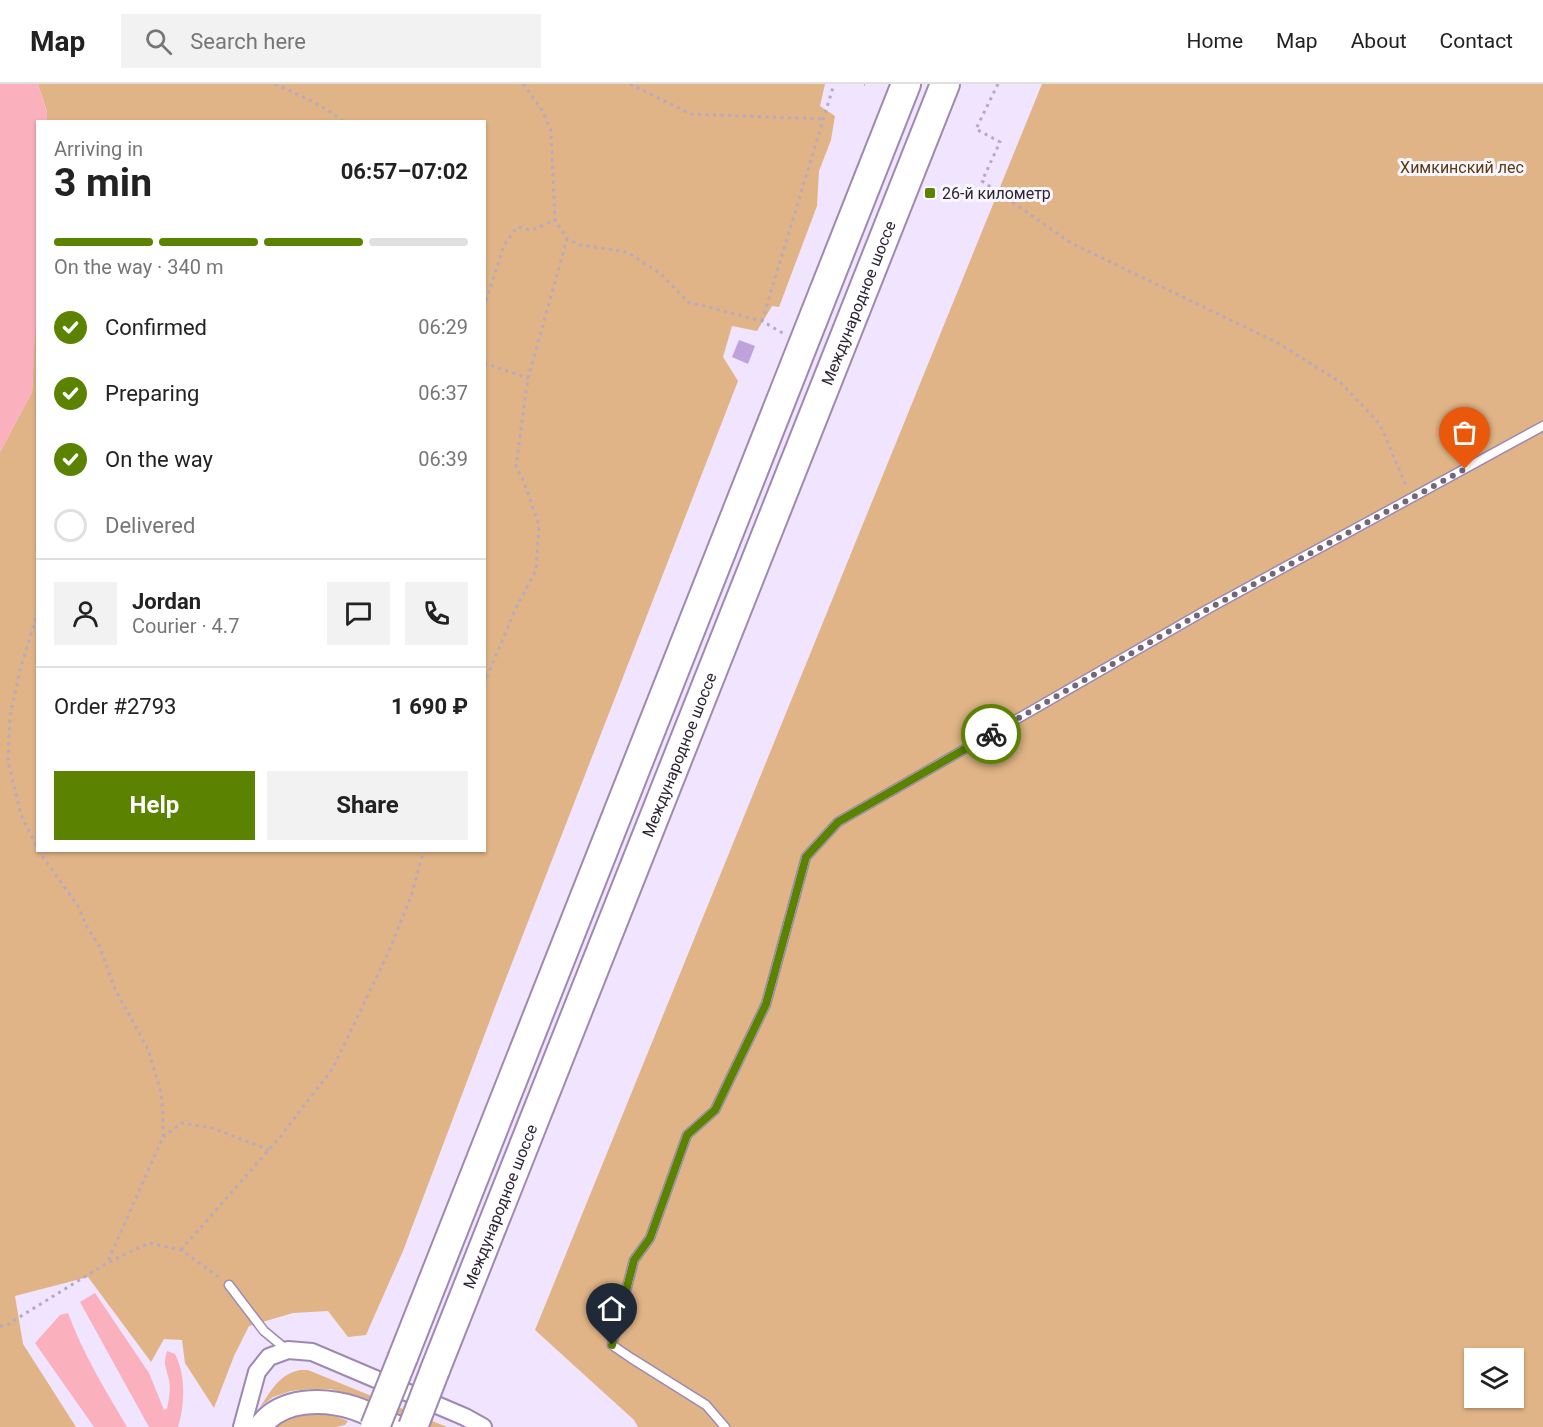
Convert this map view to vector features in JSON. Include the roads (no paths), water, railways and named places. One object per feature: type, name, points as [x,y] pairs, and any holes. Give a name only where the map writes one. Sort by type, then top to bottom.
[{"type":"highway","points":[[375,1427],[906,84]]},
{"type":"highway","name":"Международное шоссе","points":[[413,1427],[945,84]]},
{"type":"street","points":[[242,1427],[257,1372],[269,1357],[288,1350],[312,1352],[465,1417],[483,1427]]},
{"type":"street","points":[[260,1427],[263,1422],[282,1408],[304,1403],[327,1403],[354,1408],[397,1427]]},
{"type":"lane","points":[[725,1427],[706,1405],[612,1345],[634,1260],[650,1238],[687,1135],[715,1110],[766,1004],[806,857],[838,822],[1197,615],[1543,426]]},
{"type":"lane","points":[[229,1285],[264,1331],[288,1350]]},
{"type":"place","name":"26-й километр","points":[[930,193]]},
{"type":"park label","name":"Химкинский лес","points":[[1462,167]]}]
